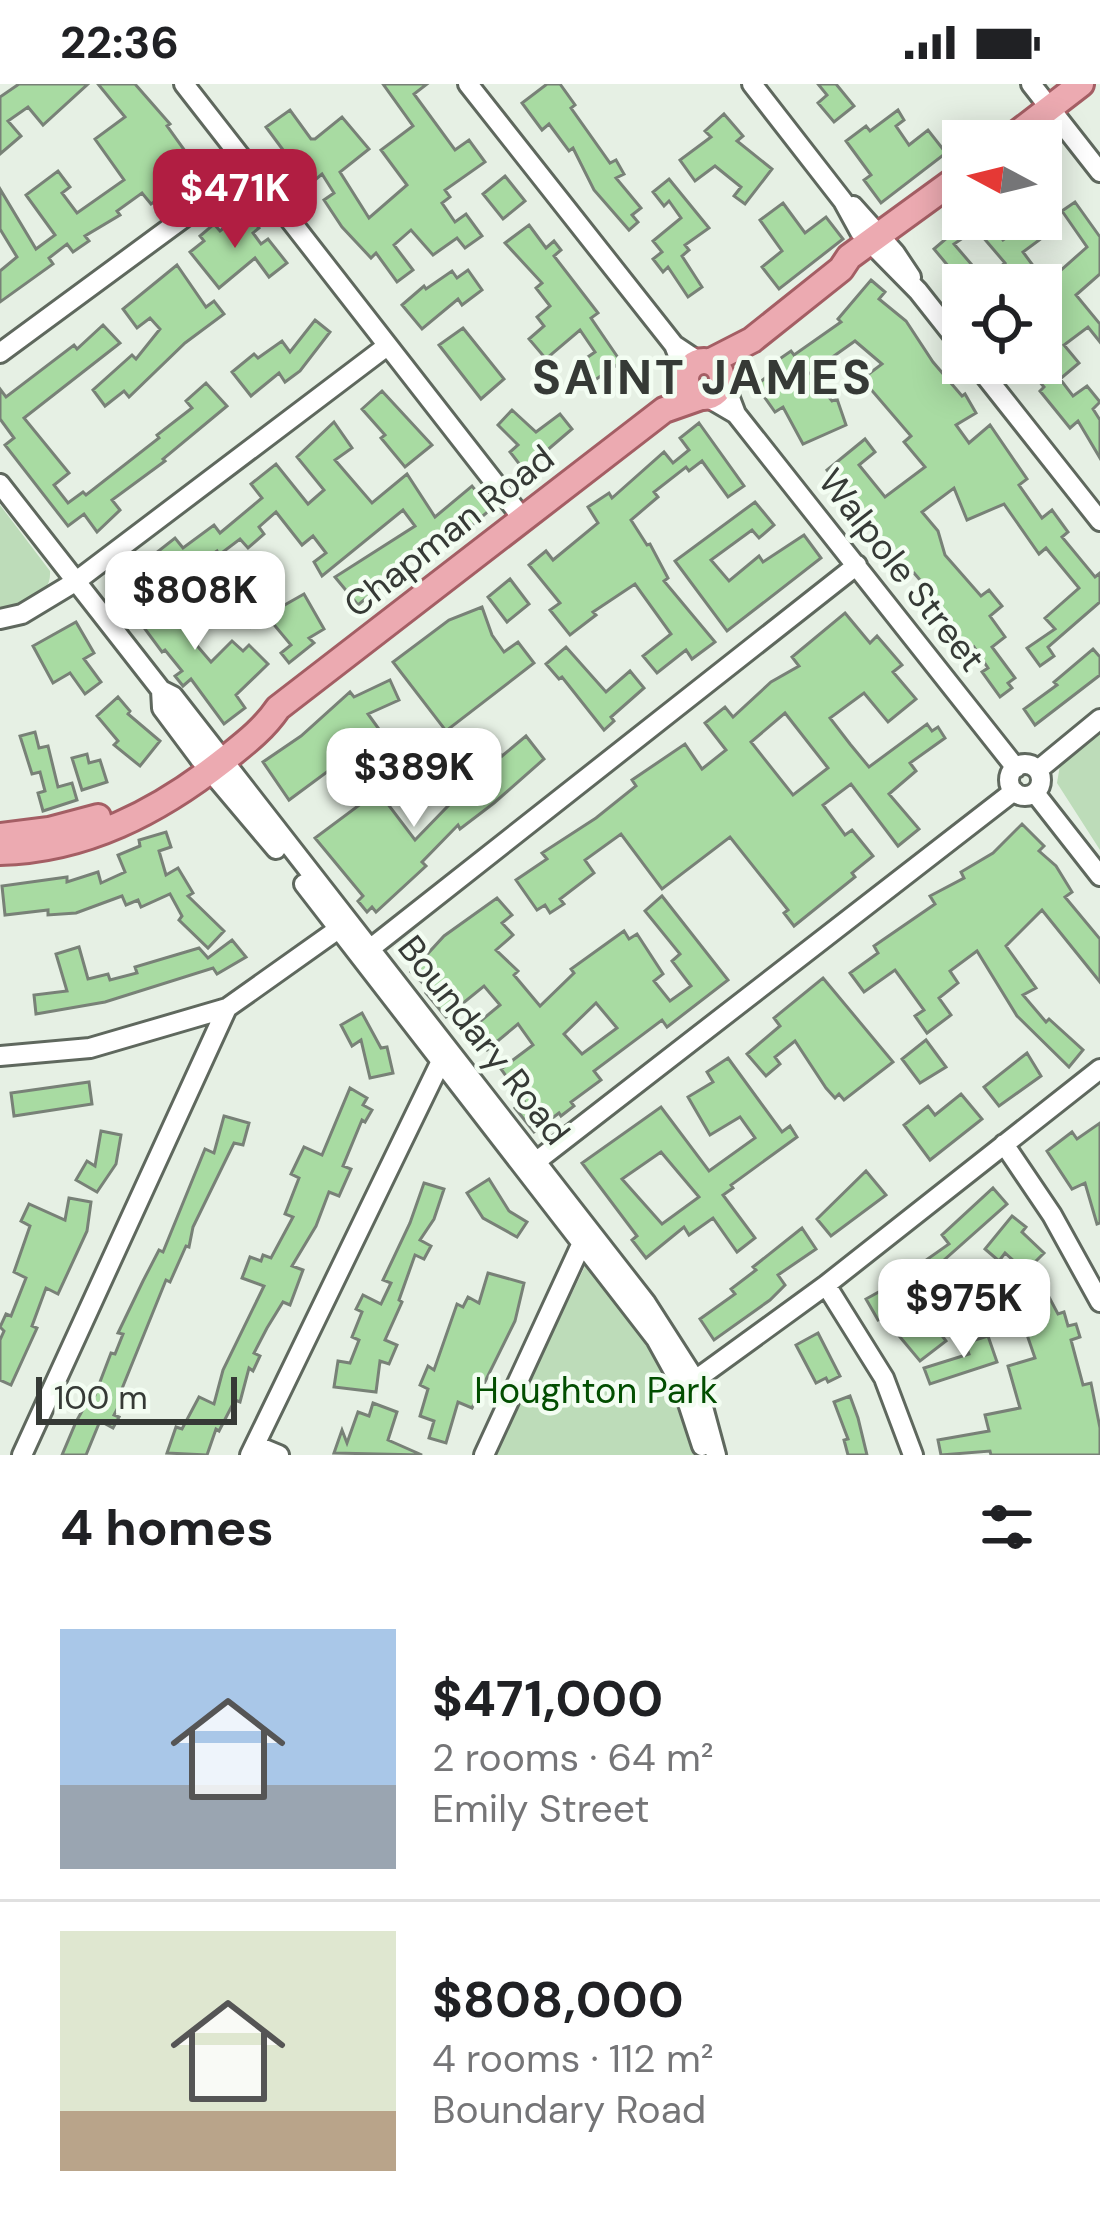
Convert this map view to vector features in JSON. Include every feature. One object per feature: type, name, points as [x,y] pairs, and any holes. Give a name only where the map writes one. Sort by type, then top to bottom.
[{"type":"main road","points":[[1034,120],[1081,84]]},
{"type":"main road","name":"Chapman Road","points":[[212,760],[258,713],[278,708],[841,269],[855,265],[942,191]]},
{"type":"main road","points":[[0,836],[68,826],[115,810],[212,760]]},
{"type":"main road","points":[[0,852],[46,848],[109,830],[155,808],[212,760]]},
{"type":"street","points":[[184,84],[523,519]]},
{"type":"street","points":[[468,84],[704,379]]},
{"type":"street","points":[[752,84],[843,201],[847,214],[877,242],[942,321]]},
{"type":"street","points":[[1031,84],[1100,172]]},
{"type":"street","points":[[0,352],[250,169]]},
{"type":"street","points":[[0,619],[22,614],[75,582],[387,346]]},
{"type":"street","name":"Walpole Street","points":[[704,379],[1016,768]]},
{"type":"street","points":[[992,384],[1100,521]]},
{"type":"street","name":"Boundary Road","points":[[0,484],[161,690],[173,696],[212,760],[531,1165],[689,1385],[716,1455]]},
{"type":"street","points":[[371,948],[857,565]]},
{"type":"street","points":[[1038,770],[1100,719]]},
{"type":"street","points":[[1024,764],[1038,770],[1042,782],[1035,793],[1024,796],[1014,791],[1010,778],[1016,768],[1024,764]]},
{"type":"street","points":[[531,1165],[1014,791]]},
{"type":"street","points":[[1035,793],[1100,876]]},
{"type":"street","points":[[0,1056],[90,1048],[227,1008],[343,926]]},
{"type":"street","name":"Boundary Road","points":[[343,926],[371,948],[443,1056]]},
{"type":"street","points":[[22,1455],[227,1008]]},
{"type":"street","points":[[279,1455],[252,1450],[443,1056]]},
{"type":"street","points":[[689,1385],[826,1285],[1100,1069]]},
{"type":"street","points":[[1004,1144],[1052,1216],[1100,1302]]},
{"type":"street","points":[[484,1455],[586,1240]]},
{"type":"street","points":[[826,1285],[884,1378],[913,1455]]},
{"type":"street","name":"Boundary Road","points":[[689,1385],[704,1455]]},
{"type":"green space","points":[[0,505],[50,571],[41,594],[0,611]]},
{"type":"green space","points":[[1100,730],[1100,850],[1057,783],[1061,759]]},
{"type":"green space","name":"Houghton Park","points":[[588,1260],[628,1313],[694,1428],[696,1455],[494,1455]]},
{"type":"building","points":[[19,84],[88,84],[43,125],[28,107],[8,121],[21,136],[0,154],[0,97]]},
{"type":"building","points":[[98,84],[135,84],[170,124],[190,158],[198,153],[208,166],[151,204],[142,193],[117,211],[120,215],[85,236],[89,241],[73,252],[67,244],[49,258],[53,264],[0,302],[0,271],[17,257],[0,229],[0,189],[36,249],[55,235],[26,195],[58,171],[70,187],[62,193],[77,213],[124,180],[95,139],[125,117]]},
{"type":"building","points":[[383,84],[427,84],[414,94],[455,150],[469,140],[485,162],[445,190],[450,197],[442,203],[455,222],[466,214],[482,236],[465,248],[457,238],[433,255],[411,230],[394,245],[413,270],[397,282],[376,253],[371,258],[342,227],[324,200],[334,193],[322,174],[308,186],[266,127],[290,110],[315,139],[342,117],[369,149],[340,172],[369,218],[407,185],[381,150],[413,126]]},
{"type":"building","points":[[547,84],[560,84],[610,163],[616,160],[624,174],[616,178],[641,208],[632,215],[638,222],[629,230],[594,190],[573,148],[569,151],[549,124],[542,130],[522,103]]},
{"type":"building","points":[[818,84],[836,84],[854,106],[834,122],[818,103],[827,95]]},
{"type":"building","points":[[898,110],[904,120],[896,126],[909,145],[928,130],[942,148],[942,156],[881,203],[864,180],[871,175],[846,141],[866,126],[870,131]]},
{"type":"building","points":[[724,114],[743,136],[737,141],[772,169],[745,204],[734,196],[741,187],[715,166],[695,181],[680,160],[711,137],[705,131]]},
{"type":"building","points":[[505,176],[525,201],[503,219],[483,194]]},
{"type":"building","points":[[669,179],[709,228],[685,245],[689,250],[682,256],[702,287],[688,297],[668,267],[663,272],[653,259],[662,252],[653,241],[681,218],[669,201],[664,206],[653,192]]},
{"type":"building","points":[[1075,202],[1100,237],[1100,274],[1076,295],[1100,324],[1100,342],[1088,327],[1064,345],[1079,363],[1062,377],[1062,269],[1087,247],[1062,211]]},
{"type":"building","points":[[783,203],[805,233],[826,217],[843,239],[779,289],[762,267],[782,251],[760,220]]},
{"type":"building","points":[[246,211],[259,228],[253,233],[261,244],[268,239],[287,263],[269,277],[255,258],[219,288],[190,252],[214,224],[220,231]]},
{"type":"building","points":[[529,225],[546,248],[554,241],[561,250],[554,256],[598,313],[591,318],[621,362],[595,380],[582,361],[595,352],[580,330],[546,359],[529,339],[544,326],[537,317],[550,306],[536,288],[542,283],[505,243]]},
{"type":"building","points":[[944,240],[960,240],[954,244],[971,264],[946,264],[934,249]]},
{"type":"building","points":[[985,240],[1039,240],[1023,252],[1032,264],[1004,264]]},
{"type":"building","points":[[177,265],[206,307],[214,301],[224,314],[185,343],[129,397],[124,391],[105,406],[93,390],[132,355],[136,359],[160,329],[150,318],[137,328],[123,309]]},
{"type":"building","points":[[468,270],[482,290],[462,305],[458,299],[422,329],[402,305],[452,271],[457,278]]},
{"type":"building","points":[[871,280],[885,292],[879,299],[906,321],[942,373],[942,384],[952,384],[965,394],[976,413],[956,425],[969,443],[990,425],[1027,479],[1019,485],[1042,518],[1052,510],[1068,532],[1062,537],[1095,577],[1100,573],[1100,602],[1048,647],[1054,656],[1040,666],[1027,648],[1055,629],[1045,618],[1079,588],[1046,548],[1039,554],[1004,504],[967,520],[954,488],[922,512],[938,531],[945,555],[981,596],[989,590],[1002,606],[990,616],[1005,637],[992,647],[1015,678],[1008,683],[1012,688],[1000,697],[982,672],[988,668],[974,647],[968,652],[959,642],[933,606],[938,601],[914,573],[905,576],[827,470],[865,439],[875,452],[859,465],[885,497],[925,467],[904,442],[911,436],[862,379],[882,364],[855,341],[810,373],[832,401],[837,399],[846,425],[803,444],[783,407],[775,412],[756,385],[772,373],[768,367],[791,351],[794,355],[841,322],[838,319]]},
{"type":"building","points":[[315,320],[330,332],[300,371],[285,382],[279,373],[251,396],[232,372],[254,354],[258,358],[282,341],[290,352]]},
{"type":"building","points":[[103,325],[120,343],[24,418],[69,473],[54,485],[68,503],[83,492],[86,495],[159,438],[192,408],[186,401],[206,383],[227,406],[112,500],[120,510],[97,532],[84,514],[68,526],[5,445],[14,438],[0,419],[0,389],[6,397],[74,345],[77,349]]},
{"type":"building","points":[[463,328],[504,379],[481,399],[439,345]]},
{"type":"building","points":[[1062,382],[1073,396],[1087,386],[1100,402],[1093,409],[1100,420],[1100,458],[1078,421],[1070,428],[1040,391],[1041,384]]},
{"type":"building","points":[[382,391],[432,445],[405,467],[362,409]]},
{"type":"building","points":[[512,410],[536,432],[560,414],[572,429],[524,470],[510,452],[518,445],[498,425]]},
{"type":"building","points":[[334,422],[352,448],[335,460],[372,503],[407,474],[435,517],[472,486],[491,509],[458,537],[449,526],[358,605],[335,577],[415,526],[403,510],[322,576],[314,562],[326,553],[313,536],[302,545],[276,512],[259,527],[264,534],[248,548],[240,539],[219,555],[217,551],[196,566],[200,572],[181,587],[156,553],[175,538],[183,548],[214,525],[220,533],[262,498],[251,484],[276,464],[308,504],[324,490],[297,457]]},
{"type":"building","points":[[699,423],[744,486],[728,497],[702,461],[689,471],[686,467],[654,492],[658,497],[631,520],[650,544],[668,578],[664,581],[715,642],[692,659],[686,650],[657,673],[643,656],[671,634],[635,584],[593,612],[596,615],[570,635],[550,610],[560,603],[529,565],[546,551],[553,560],[598,523],[588,507],[609,493],[612,498],[664,452],[673,463],[689,450],[680,438]]},
{"type":"building","points":[[755,502],[774,525],[759,538],[752,530],[711,560],[729,581],[759,556],[763,562],[804,535],[821,558],[727,631],[675,561]]},
{"type":"building","points":[[143,577],[167,610],[179,621],[183,617],[192,630],[187,634],[211,662],[232,641],[243,651],[249,645],[268,664],[236,695],[245,708],[224,724],[191,679],[183,686],[175,676],[182,671],[122,606],[127,602],[121,594]]},
{"type":"building","points":[[510,579],[529,604],[507,622],[488,597]]},
{"type":"building","points":[[271,593],[281,607],[304,594],[324,629],[309,638],[314,643],[289,663],[281,653],[291,645],[266,615],[251,627],[243,616]]},
{"type":"building","points":[[482,607],[504,652],[518,642],[534,663],[446,731],[393,662],[449,620]]},
{"type":"building","points":[[845,613],[870,643],[877,636],[902,665],[893,672],[916,699],[888,722],[864,693],[830,718],[869,767],[927,724],[932,731],[938,727],[945,738],[910,763],[916,771],[889,794],[919,829],[898,846],[851,784],[823,805],[845,835],[852,830],[873,856],[852,873],[855,877],[794,926],[784,913],[788,910],[730,837],[662,889],[621,834],[585,860],[594,873],[560,899],[564,904],[550,913],[545,905],[537,910],[516,880],[547,859],[542,853],[596,818],[636,786],[632,780],[685,744],[702,769],[726,750],[705,723],[725,707],[733,717],[771,682],[799,666],[792,657]],"holes":[[[785,713],[828,768],[793,795],[751,742]]]},
{"type":"building","points":[[76,622],[94,653],[84,659],[101,682],[85,694],[70,673],[53,683],[33,646]]},
{"type":"building","points":[[566,647],[606,692],[630,671],[644,688],[611,717],[614,721],[604,730],[546,664]]},
{"type":"building","points":[[1093,649],[1100,657],[1100,675],[1035,725],[1024,709]]},
{"type":"building","points":[[390,680],[399,700],[368,714],[381,732],[289,800],[263,762],[350,692],[354,697]]},
{"type":"building","points":[[118,697],[128,714],[160,741],[140,766],[114,745],[118,741],[97,716]]},
{"type":"building","points":[[35,732],[39,748],[48,746],[58,787],[72,783],[77,800],[43,811],[38,793],[45,791],[40,772],[32,774],[20,736]]},
{"type":"building","points":[[526,736],[544,759],[460,829],[458,825],[422,862],[426,866],[376,912],[372,907],[367,912],[358,901],[363,896],[315,838],[378,791],[415,840],[449,805],[481,782],[474,774],[498,751],[502,756]]},
{"type":"building","points":[[87,754],[89,763],[100,760],[107,782],[82,790],[72,758]]},
{"type":"building","points":[[1022,824],[1044,846],[1039,851],[1056,866],[1072,892],[1065,897],[1100,939],[1100,982],[1042,910],[1006,946],[1036,988],[1023,995],[1046,1022],[1049,1019],[1083,1050],[1069,1067],[1017,1016],[977,951],[950,971],[958,983],[939,998],[951,1015],[927,1033],[915,1016],[924,1010],[895,970],[864,992],[850,973],[878,953],[874,946],[935,904],[930,896],[964,878],[961,872],[993,853]]},
{"type":"building","points":[[166,832],[171,847],[159,851],[166,875],[178,868],[193,893],[188,896],[224,931],[208,948],[179,920],[182,916],[170,894],[141,907],[138,900],[126,905],[122,896],[76,913],[48,915],[48,910],[5,915],[2,886],[67,877],[67,882],[98,872],[101,883],[125,872],[118,855],[140,846],[139,840]]},
{"type":"building","points":[[662,896],[728,980],[667,1027],[662,1020],[594,1071],[601,1080],[571,1102],[574,1106],[534,1132],[515,1108],[524,1101],[501,1069],[533,1045],[518,1024],[487,1050],[475,1037],[482,1031],[477,1024],[500,1005],[484,986],[446,1017],[426,993],[430,990],[411,972],[444,936],[497,898],[512,915],[502,923],[513,935],[496,950],[518,971],[514,975],[540,1006],[574,973],[571,969],[624,931],[629,939],[637,934],[663,974],[654,981],[670,1001],[691,986],[672,961],[680,954],[645,911]],"holes":[[[596,1003],[617,1028],[582,1054],[564,1034]]]},
{"type":"building","points":[[232,940],[246,957],[217,974],[213,968],[105,1002],[36,1014],[34,995],[67,991],[56,954],[79,947],[88,979],[108,974],[110,980],[137,973],[135,967],[199,948],[208,958]]},
{"type":"building","points":[[823,978],[893,1062],[844,1100],[826,1088],[795,1041],[775,1057],[780,1064],[766,1076],[747,1054],[780,1026],[774,1018]]},
{"type":"building","points":[[362,1013],[381,1048],[387,1047],[393,1073],[370,1078],[361,1040],[352,1046],[341,1025]]},
{"type":"building","points":[[926,1040],[946,1067],[920,1083],[902,1059]]},
{"type":"building","points":[[1027,1053],[1041,1076],[999,1106],[984,1087]]},
{"type":"building","points":[[728,1058],[782,1132],[790,1126],[797,1137],[723,1195],[755,1238],[737,1252],[713,1218],[689,1235],[684,1227],[646,1258],[632,1240],[637,1236],[582,1163],[661,1107],[709,1171],[755,1138],[740,1117],[710,1135],[688,1097],[713,1082],[707,1072]],"holes":[[[661,1152],[699,1197],[662,1224],[622,1179]]]},
{"type":"building","points":[[89,1082],[92,1104],[14,1116],[11,1093]]},
{"type":"building","points":[[350,1088],[367,1098],[363,1105],[372,1110],[362,1120],[343,1166],[351,1169],[339,1196],[329,1192],[292,1266],[303,1270],[290,1305],[283,1302],[267,1328],[254,1353],[260,1356],[253,1371],[249,1368],[240,1402],[235,1400],[219,1431],[216,1429],[207,1455],[167,1453],[176,1427],[182,1429],[199,1397],[214,1404],[223,1370],[264,1286],[242,1278],[250,1257],[271,1258],[293,1217],[285,1214],[299,1178],[291,1174],[304,1147],[322,1155]]},
{"type":"building","points":[[961,1094],[982,1119],[930,1160],[904,1125],[928,1106],[935,1115]]},
{"type":"building","points":[[224,1116],[249,1123],[243,1145],[234,1143],[193,1227],[189,1247],[170,1282],[166,1280],[119,1396],[123,1398],[114,1415],[119,1417],[113,1428],[100,1421],[86,1455],[62,1455],[76,1422],[92,1393],[95,1395],[111,1353],[115,1354],[123,1334],[118,1333],[143,1281],[159,1250],[163,1252],[205,1149],[214,1153]]},
{"type":"building","points":[[1100,1123],[1097,1224],[1085,1183],[1072,1189],[1047,1151],[1072,1132],[1077,1139]]},
{"type":"building","points":[[101,1131],[121,1135],[116,1164],[97,1192],[76,1180],[87,1161],[95,1166]]},
{"type":"building","points":[[866,1171],[886,1195],[831,1236],[817,1219]]},
{"type":"building","points":[[489,1179],[509,1211],[527,1222],[517,1237],[483,1218],[467,1193]]},
{"type":"building","points":[[424,1183],[444,1189],[434,1219],[420,1240],[431,1246],[424,1259],[415,1255],[385,1340],[397,1345],[389,1364],[380,1361],[376,1392],[334,1387],[338,1361],[350,1363],[359,1340],[352,1337],[362,1312],[356,1309],[363,1295],[381,1304],[391,1283],[383,1280]]},
{"type":"building","points":[[993,1188],[1007,1204],[943,1261],[969,1298],[951,1311],[919,1265],[949,1244],[942,1235]]},
{"type":"building","points":[[69,1198],[91,1202],[87,1231],[58,1294],[46,1288],[32,1326],[37,1328],[11,1385],[0,1380],[4,1331],[0,1327],[6,1314],[11,1316],[26,1278],[14,1272],[30,1226],[21,1221],[29,1204],[65,1220]]},
{"type":"building","points":[[1012,1216],[1044,1253],[1032,1265],[1058,1314],[1064,1312],[1068,1326],[1076,1324],[1080,1337],[1071,1340],[1083,1385],[1091,1383],[1100,1455],[991,1455],[990,1451],[941,1455],[938,1440],[989,1431],[985,1415],[1020,1408],[1008,1366],[1035,1358],[1024,1326],[1036,1322],[1019,1291],[1036,1281],[1005,1253],[999,1261],[985,1249]]},
{"type":"building","points":[[802,1228],[816,1249],[778,1275],[785,1285],[770,1300],[714,1340],[700,1319],[735,1294],[731,1289],[756,1270],[753,1267]]},
{"type":"building","points":[[488,1273],[524,1283],[515,1321],[472,1408],[458,1402],[446,1443],[429,1438],[434,1421],[420,1416],[428,1389],[420,1385],[428,1366],[434,1370],[457,1304],[463,1307],[468,1297],[479,1303]]},
{"type":"building","points":[[899,1273],[947,1317],[931,1321],[946,1341],[920,1361],[895,1331],[891,1313],[878,1320],[866,1299]]},
{"type":"building","points":[[818,1333],[840,1376],[816,1383],[796,1345]]},
{"type":"building","points":[[988,1336],[997,1362],[930,1384],[924,1368],[969,1354],[965,1343]]},
{"type":"building","points":[[850,1396],[867,1455],[848,1455],[844,1440],[848,1439],[834,1402]]},
{"type":"building","points":[[373,1403],[397,1412],[388,1440],[422,1455],[334,1453],[342,1430],[347,1443],[358,1412],[369,1416]]},
{"type":"district","name":"SAINT JAMES","points":[[703,377]]}]
